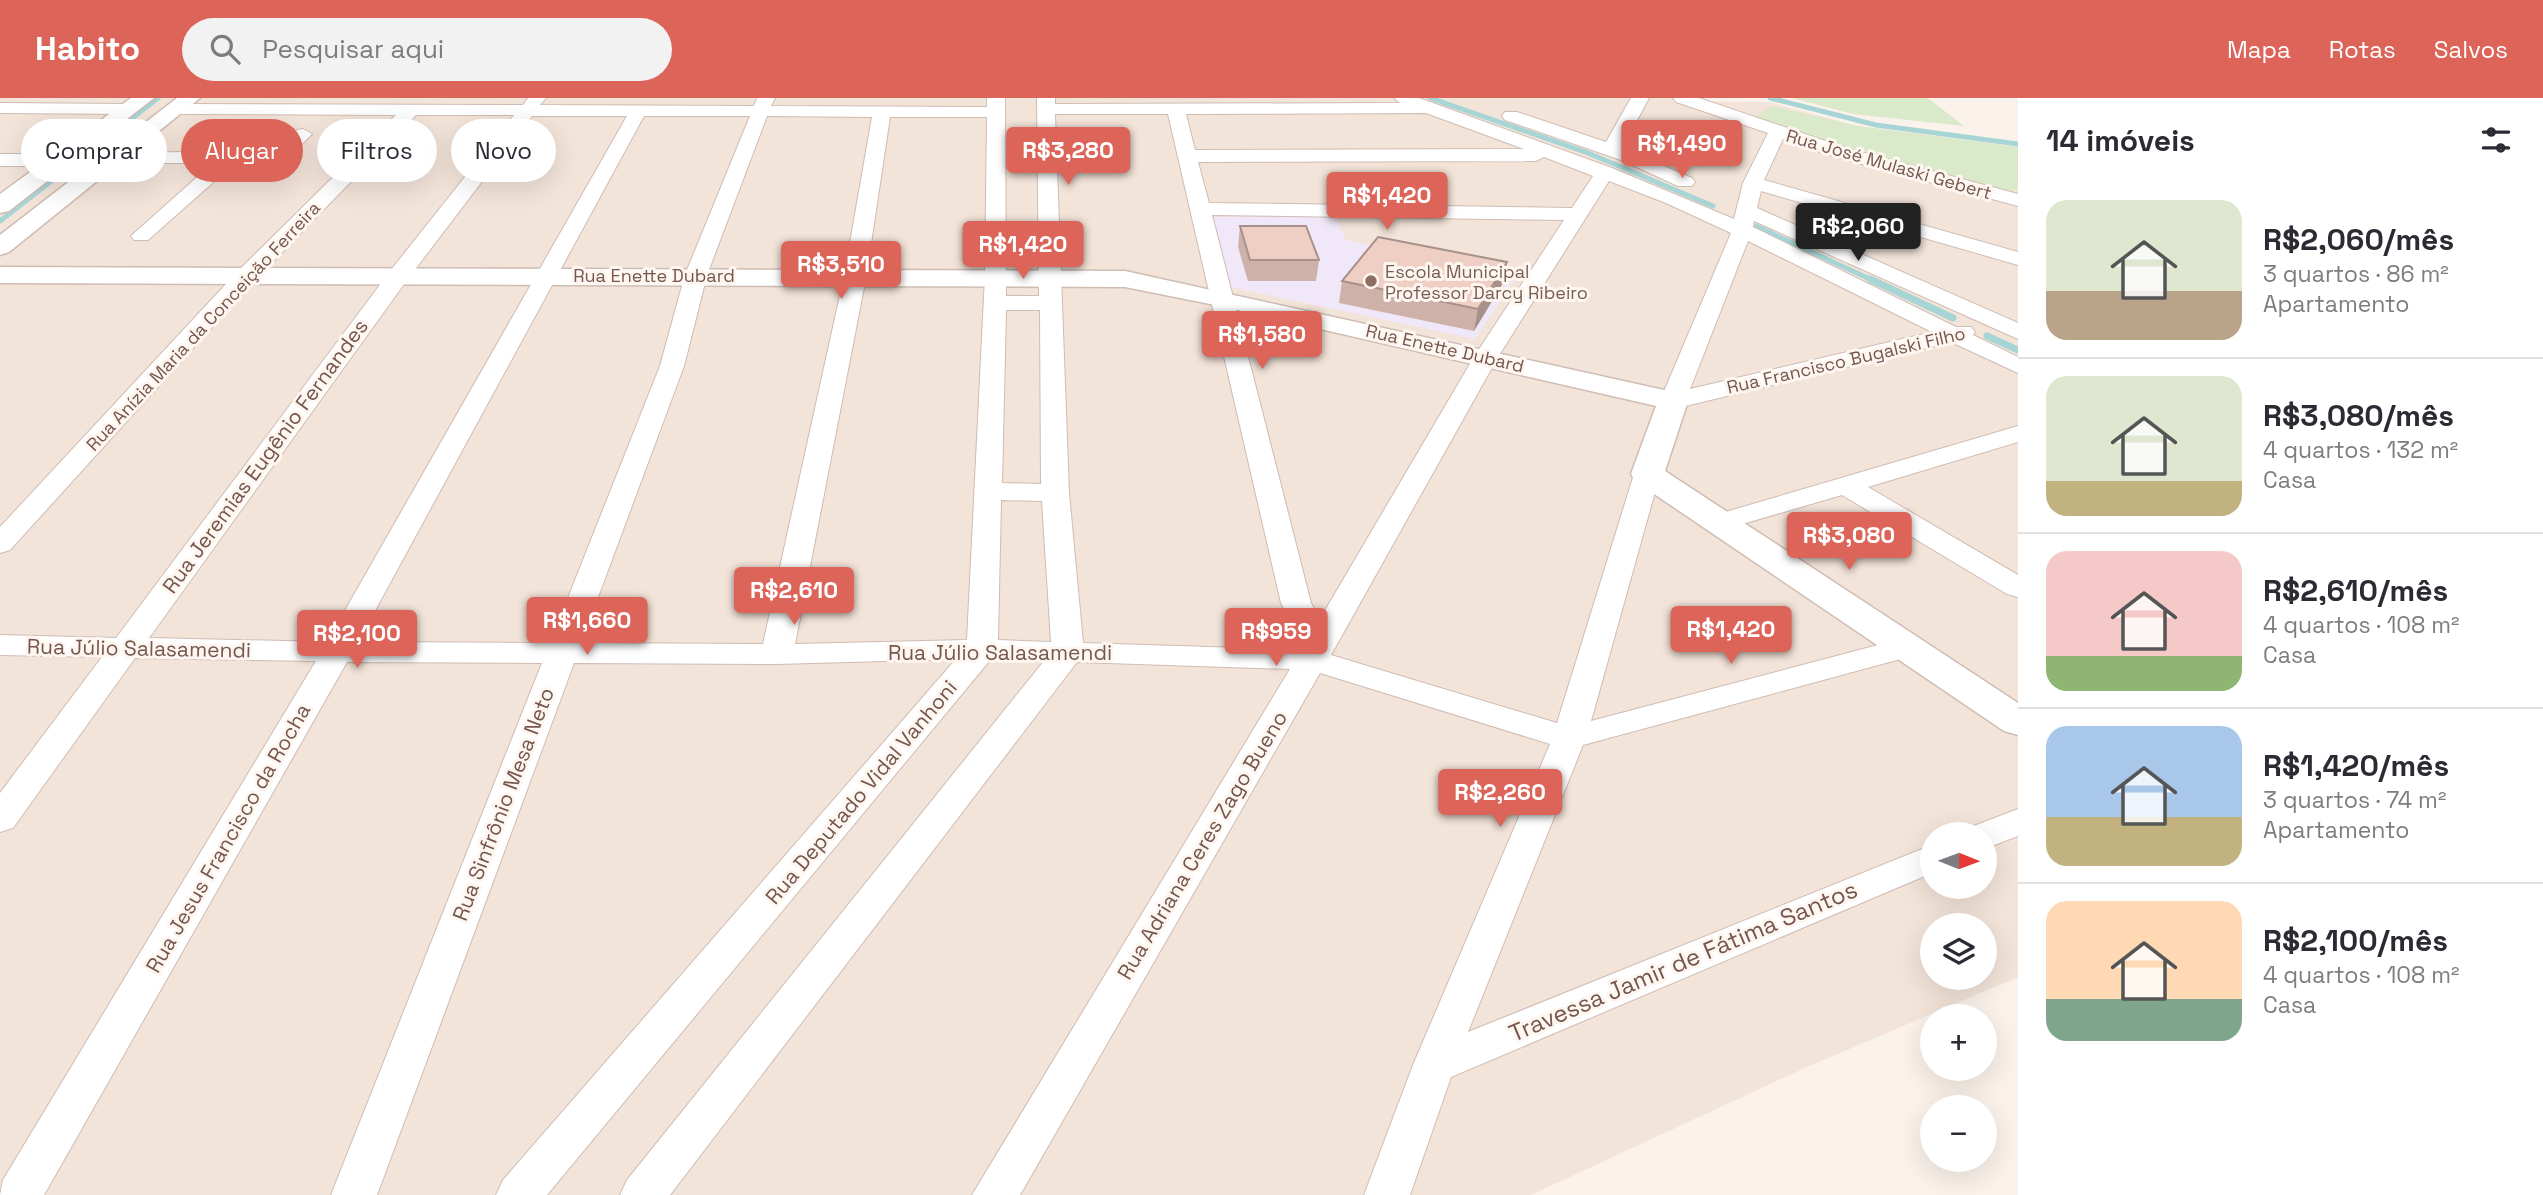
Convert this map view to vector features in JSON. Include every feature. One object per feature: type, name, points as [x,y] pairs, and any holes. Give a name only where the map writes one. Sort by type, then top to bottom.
[{"type":"street","points":[[1403,98],[1557,155]]},
{"type":"street","name":"Rua Adriana Ceres Zago Bueno","points":[[995,1195],[1486,357],[1608,161],[1640,98]]},
{"type":"street","name":"Rua José Mulaski Gebert","points":[[1682,98],[1777,133],[2013,196]]},
{"type":"street","points":[[0,108],[136,103]]},
{"type":"street","points":[[115,119],[136,103]]},
{"type":"street","points":[[643,1195],[1068,652],[1055,493],[1046,103],[1176,109],[1431,108]]},
{"type":"street","points":[[163,119],[182,104],[410,111],[533,104],[638,111],[763,105],[882,111],[996,105],[996,290],[982,649]]},
{"type":"street","name":"Rua Jeremias Eugênio Fernandes","points":[[0,819],[399,275],[533,104]]},
{"type":"street","name":"Rua Sinfrônio Mesa Neto","points":[[354,1195],[560,652],[672,366],[696,275],[763,105]]},
{"type":"street","points":[[1176,109],[1296,603],[1315,652]]},
{"type":"street","name":"Rua Anízia Maria da Conceição Ferreira","points":[[0,544],[247,275],[410,111]]},
{"type":"street","name":"Rua Jesus Francisco da Rocha","points":[[19,1195],[337,652],[638,111]]},
{"type":"street","points":[[777,654],[855,277],[882,111]]},
{"type":"street","points":[[1498,111],[1608,161],[2013,325]]},
{"type":"street","points":[[1387,1195],[1434,1065],[1569,738],[1647,474],[1741,214],[1777,133]]},
{"type":"street","points":[[1188,156],[1557,155],[1608,161],[1699,188]]},
{"type":"street","points":[[0,160],[21,160]]},
{"type":"street","points":[[0,206],[32,182]]},
{"type":"street","points":[[0,247],[83,182]]},
{"type":"street","points":[[141,236],[202,182]]},
{"type":"street","points":[[1753,183],[2018,259]]},
{"type":"street","points":[[1199,209],[1576,214]]},
{"type":"street","points":[[1741,214],[1954,335],[2018,366]]},
{"type":"street","name":"Rua Enette Dubard","points":[[0,275],[855,277],[996,290],[1049,290],[1125,279],[1486,357],[1673,401]]},
{"type":"street","name":"Rua Francisco Bugalski Filho","points":[[1673,401],[1954,335],[2013,325]]},
{"type":"street","points":[[1722,522],[2018,434]]},
{"type":"street","points":[[1987,444],[2018,460]]},
{"type":"street","points":[[1647,474],[2018,722]]},
{"type":"street","points":[[1846,486],[2018,587]]},
{"type":"street","points":[[988,491],[1055,493]]},
{"type":"street","name":"Rua Júlio Salasamendi","points":[[0,646],[337,652],[777,654],[982,649],[1068,652],[1315,652],[1569,738]]},
{"type":"street","points":[[1569,738],[1908,647]]},
{"type":"street","name":"Rua Deputado Vidal Vanhoni","points":[[519,1195],[982,649]]},
{"type":"street","points":[[1997,831],[2018,822]]},
{"type":"street","name":"Travessa Jamir de Fátima Santos","points":[[1434,1065],[1920,863]]},
{"type":"shaded area","points":[[0,98],[1682,98],[1691,101],[1768,102],[1858,126],[2018,147],[2018,977],[1997,986],[1997,913],[1920,913],[1920,990],[1988,990],[1955,1004],[1920,1004],[1920,1019],[1807,1067],[1531,1195],[0,1195]]},
{"type":"shaded area","name":"Escola Municipal Professor Darcy Ribeiro","points":[[1212,217],[1336,217],[1346,240],[1518,275],[1475,339],[1230,287]]},
{"type":"green space","points":[[1792,98],[1928,98],[1964,126],[1853,114]]},
{"type":"green space","points":[[1772,106],[1858,126],[2018,147],[2018,189],[2006,192],[1834,146],[1755,117]]},
{"type":"building","points":[[1240,226],[1306,226],[1319,260],[1250,260]]},
{"type":"building","points":[[1378,237],[1507,262],[1478,309],[1342,281]]},
{"type":"waterway","points":[[0,221],[158,98]]},
{"type":"waterway","points":[[1430,98],[1588,153],[1713,206]]},
{"type":"waterway","points":[[1770,98],[1876,125],[2018,144]]},
{"type":"waterway","points":[[1756,226],[1874,281]]},
{"type":"waterway","points":[[1870,279],[1953,318]]},
{"type":"waterway","points":[[1987,336],[2018,350]]},
{"type":"place","name":"Escola Municipal Professor Darcy Ribeiro","points":[[1371,281]]}]
